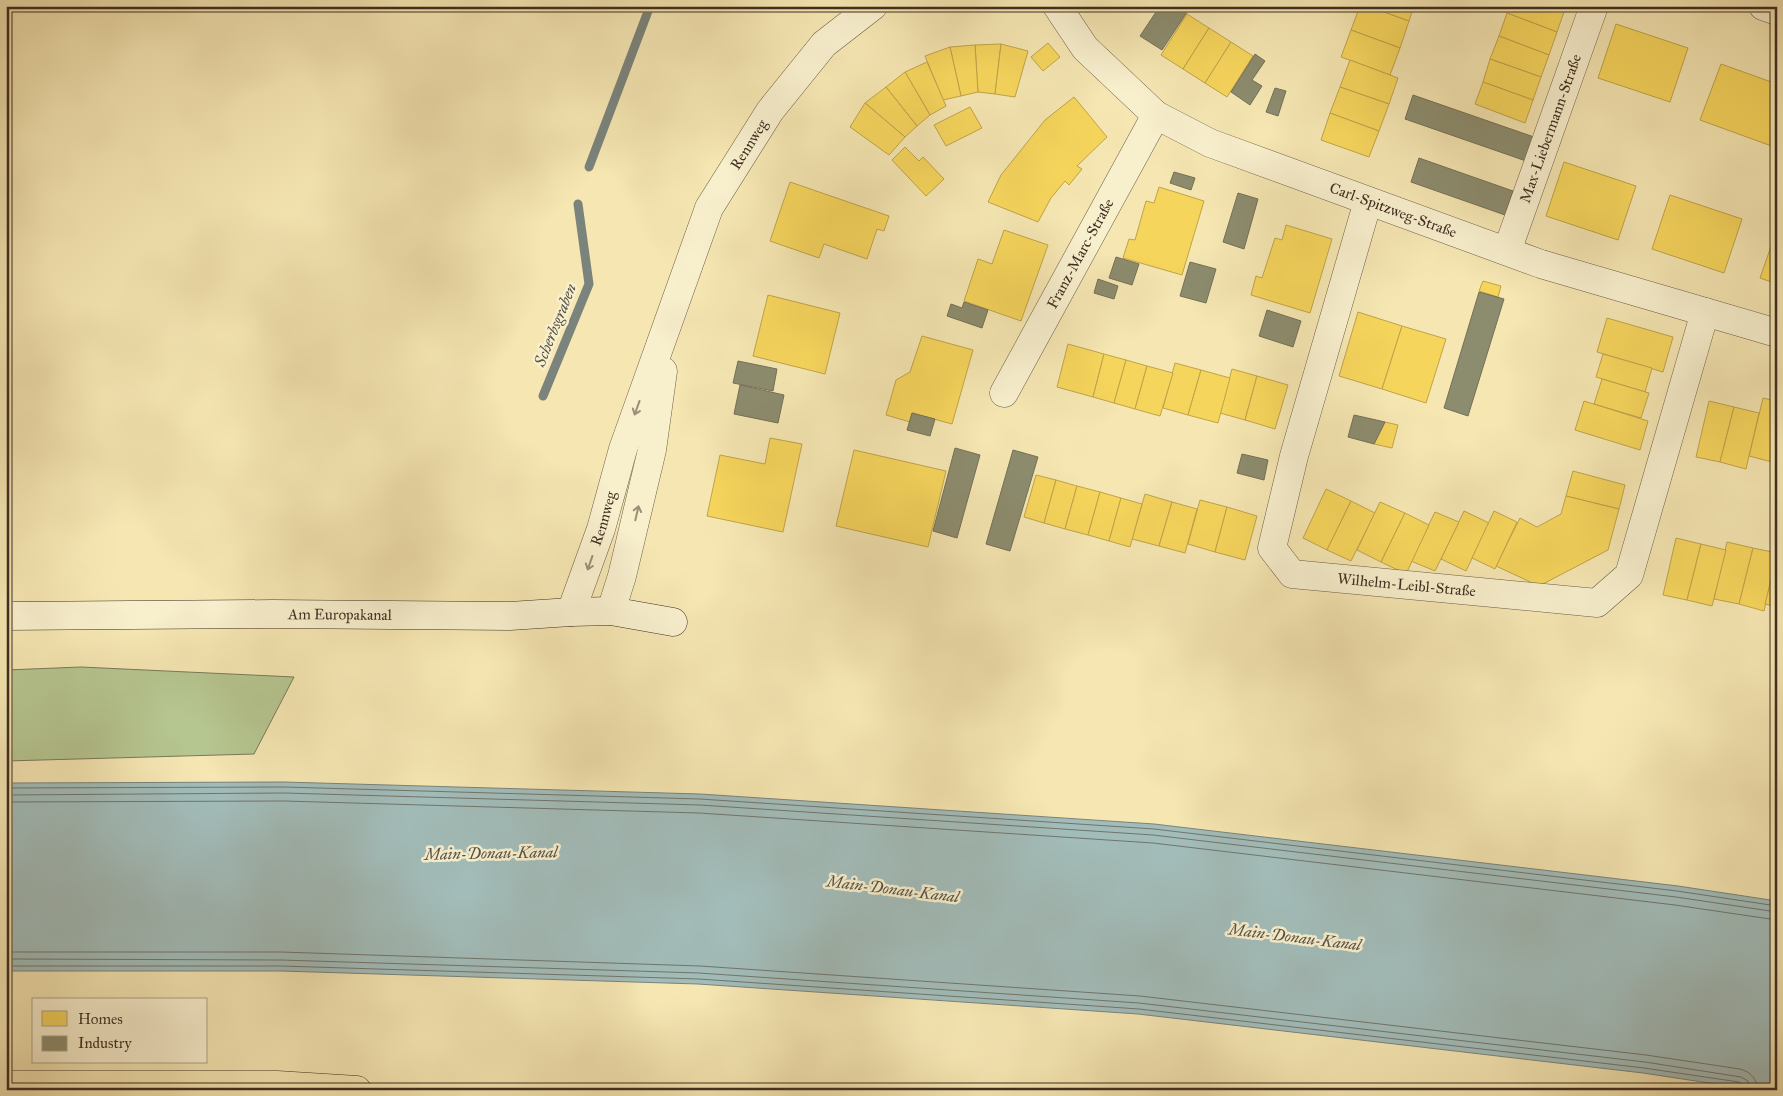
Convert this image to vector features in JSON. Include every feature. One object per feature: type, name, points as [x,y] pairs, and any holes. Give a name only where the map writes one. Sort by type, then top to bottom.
[{"type":"highway","points":[[6,1085],[277,1085],[357,1090]]},
{"type":"street","name":"Rennweg","points":[[571,612],[601,529],[623,448],[709,208],[770,111],[824,44],[873,6]]},
{"type":"street","name":"Carl-Spitzweg-Straße","points":[[1057,6],[1085,48],[1156,115],[1210,143],[1541,264],[1777,333]]},
{"type":"street","name":"Max-Liebermann-Straße","points":[[1507,251],[1594,6]]},
{"type":"street","points":[[1763,6],[1777,11]]},
{"type":"street","name":"Franz-Marc-Straße","points":[[1004,393],[1156,115]]},
{"type":"street","name":"Wilhelm-Leibl-Straße","points":[[1368,201],[1294,456],[1272,548],[1292,574],[1597,603],[1629,575],[1705,312]]},
{"type":"street","name":"Rennweg","points":[[611,611],[622,576],[652,450],[672,313]]},
{"type":"street","name":"Am Europakanal","points":[[6,616],[272,614],[510,616],[611,611],[673,622]]},
{"type":"green space","points":[[81,667],[294,677],[254,754],[6,761],[6,670]]},
{"type":"water","name":"Main-Donau-Kanal","points":[[284,782],[700,794],[1154,824],[1678,886],[1777,901],[1777,1090],[1755,1090],[1643,1073],[1138,1014],[698,984],[281,971],[6,971],[6,783]]},
{"type":"building: Homes","points":[[1360,6],[1368,6],[1409,21],[1400,48],[1351,30]]},
{"type":"building: Homes","points":[[1368,6],[1414,6],[1409,21]]},
{"type":"building: Homes","points":[[1509,6],[1557,6],[1565,9],[1557,32],[1507,13]]},
{"type":"building: Homes","points":[[1507,13],[1557,32],[1549,55],[1499,36]]},
{"type":"building: Homes","points":[[1187,14],[1209,28],[1183,69],[1161,55]]},
{"type":"building: Homes","points":[[1616,24],[1688,48],[1670,102],[1598,78]]},
{"type":"building: Homes","points":[[1209,28],[1231,42],[1205,83],[1183,69]]},
{"type":"building: Homes","points":[[1351,30],[1400,48],[1390,75],[1341,57]]},
{"type":"building: Homes","points":[[1499,36],[1549,55],[1541,77],[1490,59]]},
{"type":"building: Homes","points":[[1231,42],[1253,56],[1227,97],[1205,83]]},
{"type":"building: Homes","points":[[1048,43],[1060,57],[1043,71],[1031,57]]},
{"type":"building: Homes","points":[[1001,44],[995,94],[978,92],[975,45]]},
{"type":"building: Homes","points":[[1001,44],[1028,51],[1015,97],[995,94]]},
{"type":"building: Homes","points":[[975,45],[978,92],[961,96],[950,47]]},
{"type":"building: Homes","points":[[950,47],[961,96],[943,100],[925,56]]},
{"type":"building: Homes","points":[[1490,59],[1541,77],[1533,100],[1483,82]]},
{"type":"building: Homes","points":[[1350,60],[1398,78],[1389,104],[1340,87]]},
{"type":"building: Homes","points":[[927,62],[946,106],[930,115],[905,72]]},
{"type":"building: Homes","points":[[1721,64],[1777,84],[1777,148],[1700,120]]},
{"type":"building: Homes","points":[[905,72],[930,115],[917,126],[886,87]]},
{"type":"building: Homes","points":[[1483,82],[1533,100],[1525,123],[1475,104]]},
{"type":"building: Homes","points":[[886,87],[917,126],[905,137],[865,103]]},
{"type":"building: Homes","points":[[1340,87],[1389,104],[1379,131],[1330,113]]},
{"type":"building: Homes","points":[[1074,97],[1107,137],[1077,166],[1082,169],[1069,185],[1065,181],[1051,198],[1038,222],[988,202],[1001,175],[1045,120]]},
{"type":"building: Homes","points":[[865,103],[905,137],[889,155],[850,127]]},
{"type":"building: Homes","points":[[970,107],[982,128],[946,146],[934,125]]},
{"type":"building: Homes","points":[[1330,113],[1379,131],[1369,157],[1321,140]]},
{"type":"building: Homes","points":[[905,147],[919,161],[923,157],[944,179],[926,196],[892,160]]},
{"type":"building: Homes","points":[[1564,162],[1636,186],[1618,240],[1546,216]]},
{"type":"building: Homes","points":[[790,182],[889,216],[884,231],[877,229],[867,259],[824,244],[819,258],[770,241]]},
{"type":"building: Homes","points":[[1159,187],[1204,201],[1182,275],[1123,258],[1129,239],[1135,240],[1146,201],[1154,203]]},
{"type":"building: Homes","points":[[1670,195],[1742,219],[1724,273],[1652,249]]},
{"type":"building: Homes","points":[[1286,225],[1332,239],[1310,313],[1251,295],[1256,276],[1262,278],[1275,238],[1282,240]]},
{"type":"building: Homes","points":[[1777,229],[1777,284],[1760,278]]},
{"type":"building: Homes","points":[[1004,230],[1048,245],[1021,321],[964,301],[978,259],[992,264]]},
{"type":"building: Homes","points":[[1483,281],[1501,286],[1498,297],[1479,291]]},
{"type":"building: Homes","points":[[768,295],[840,313],[825,374],[753,356]]},
{"type":"building: Homes","points":[[1358,312],[1402,326],[1382,389],[1339,376]]},
{"type":"building: Homes","points":[[1607,318],[1673,337],[1663,372],[1597,352]]},
{"type":"building: Homes","points":[[1402,326],[1446,339],[1426,403],[1382,389]]},
{"type":"building: Homes","points":[[922,336],[973,350],[952,424],[912,413],[910,422],[886,415],[896,380],[910,372]]},
{"type":"building: Homes","points":[[1068,344],[1104,354],[1093,397],[1057,387]]},
{"type":"building: Homes","points":[[1104,354],[1126,360],[1114,403],[1093,397]]},
{"type":"building: Homes","points":[[1603,354],[1652,368],[1645,392],[1596,377]]},
{"type":"building: Homes","points":[[1126,360],[1147,366],[1135,409],[1114,403]]},
{"type":"building: Homes","points":[[1175,363],[1201,370],[1188,415],[1163,408]]},
{"type":"building: Homes","points":[[1147,366],[1173,373],[1160,416],[1135,409]]},
{"type":"building: Homes","points":[[1232,369],[1257,376],[1245,420],[1220,413]]},
{"type":"building: Homes","points":[[1201,370],[1230,378],[1218,423],[1188,415]]},
{"type":"building: Homes","points":[[1257,376],[1288,385],[1275,429],[1245,420]]},
{"type":"building: Homes","points":[[1602,379],[1649,393],[1641,418],[1594,404]]},
{"type":"building: Homes","points":[[1763,398],[1777,401],[1776,463],[1749,456]]},
{"type":"building: Homes","points":[[1584,401],[1648,421],[1640,450],[1575,430]]},
{"type":"building: Homes","points":[[1709,401],[1734,407],[1720,462],[1696,457]]},
{"type":"building: Homes","points":[[1734,407],[1759,413],[1746,469],[1720,462]]},
{"type":"building: Homes","points":[[1385,422],[1398,425],[1392,448],[1374,444]]},
{"type":"building: Homes","points":[[770,438],[802,444],[783,532],[707,516],[720,455],[765,464]]},
{"type":"building: Homes","points":[[854,450],[946,471],[928,547],[836,526]]},
{"type":"building: Homes","points":[[1573,471],[1625,485],[1619,509],[1566,496]]},
{"type":"building: Homes","points":[[1036,475],[1056,480],[1044,523],[1024,517]]},
{"type":"building: Homes","points":[[1056,480],[1077,486],[1065,529],[1044,523]]},
{"type":"building: Homes","points":[[1077,486],[1100,492],[1088,535],[1065,529]]},
{"type":"building: Homes","points":[[1326,489],[1351,501],[1327,550],[1303,538]]},
{"type":"building: Homes","points":[[1100,492],[1121,498],[1109,541],[1088,535]]},
{"type":"building: Homes","points":[[1145,494],[1172,502],[1159,546],[1132,539]]},
{"type":"building: Homes","points":[[1566,496],[1619,509],[1608,550],[1539,586],[1496,566],[1520,518],[1537,527],[1561,514]]},
{"type":"building: Homes","points":[[1121,498],[1142,504],[1130,547],[1109,541]]},
{"type":"building: Homes","points":[[1200,500],[1227,507],[1215,552],[1188,544]]},
{"type":"building: Homes","points":[[1351,501],[1375,513],[1351,561],[1327,550]]},
{"type":"building: Homes","points":[[1172,502],[1197,509],[1185,553],[1159,546]]},
{"type":"building: Homes","points":[[1380,502],[1405,513],[1381,562],[1357,550]]},
{"type":"building: Homes","points":[[1227,507],[1257,516],[1245,560],[1215,552]]},
{"type":"building: Homes","points":[[1464,511],[1489,523],[1466,571],[1441,559]]},
{"type":"building: Homes","points":[[1494,511],[1517,522],[1495,569],[1472,558]]},
{"type":"building: Homes","points":[[1435,512],[1459,522],[1435,571],[1411,561]]},
{"type":"building: Homes","points":[[1405,513],[1429,525],[1406,574],[1381,562]]},
{"type":"building: Homes","points":[[1676,538],[1701,544],[1687,600],[1663,595]]},
{"type":"building: Homes","points":[[1727,542],[1753,548],[1739,604],[1714,599]]},
{"type":"building: Homes","points":[[1701,544],[1726,550],[1712,606],[1687,600]]},
{"type":"building: Homes","points":[[1753,548],[1777,553],[1764,611],[1739,604]]},
{"type":"building: Homes","points":[[1777,556],[1777,607],[1765,604]]},
{"type":"building: Industry","points":[[1160,6],[1191,6],[1162,50],[1140,36]]},
{"type":"building: Industry","points":[[1255,54],[1265,61],[1252,80],[1262,86],[1250,105],[1231,92]]},
{"type":"building: Industry","points":[[1275,88],[1286,91],[1278,116],[1266,112]]},
{"type":"building: Industry","points":[[1413,95],[1534,137],[1526,161],[1405,119]]},
{"type":"building: Industry","points":[[1419,158],[1513,191],[1505,215],[1411,182]]},
{"type":"building: Industry","points":[[1174,172],[1195,178],[1191,190],[1170,183]]},
{"type":"building: Industry","points":[[1238,193],[1258,199],[1244,249],[1223,242]]},
{"type":"building: Industry","points":[[1116,257],[1139,264],[1132,285],[1109,278]]},
{"type":"building: Industry","points":[[1190,262],[1216,269],[1206,303],[1180,296]]},
{"type":"building: Industry","points":[[1098,279],[1118,286],[1114,299],[1094,293]]},
{"type":"building: Industry","points":[[1479,292],[1504,299],[1468,416],[1444,408]]},
{"type":"building: Industry","points":[[964,302],[988,310],[982,328],[947,316],[951,304],[962,308]]},
{"type":"building: Industry","points":[[1267,310],[1301,321],[1293,347],[1259,336]]},
{"type":"building: Industry","points":[[738,361],[777,369],[773,391],[733,383]]},
{"type":"building: Industry","points":[[740,385],[784,395],[778,423],[734,414]]},
{"type":"building: Industry","points":[[912,413],[935,419],[930,436],[907,430]]},
{"type":"building: Industry","points":[[1354,415],[1385,422],[1374,444],[1348,437]]},
{"type":"building: Industry","points":[[955,448],[980,455],[957,538],[933,531]]},
{"type":"building: Industry","points":[[1013,450],[1038,457],[1010,551],[986,544]]},
{"type":"building: Industry","points":[[1242,454],[1268,460],[1264,480],[1237,473]]},
{"type":"waterway","name":"Scherbsgraben","points":[[589,167],[650,6]]},
{"type":"waterway","name":"Scherbsgraben","points":[[543,396],[589,284],[578,204]]}]
